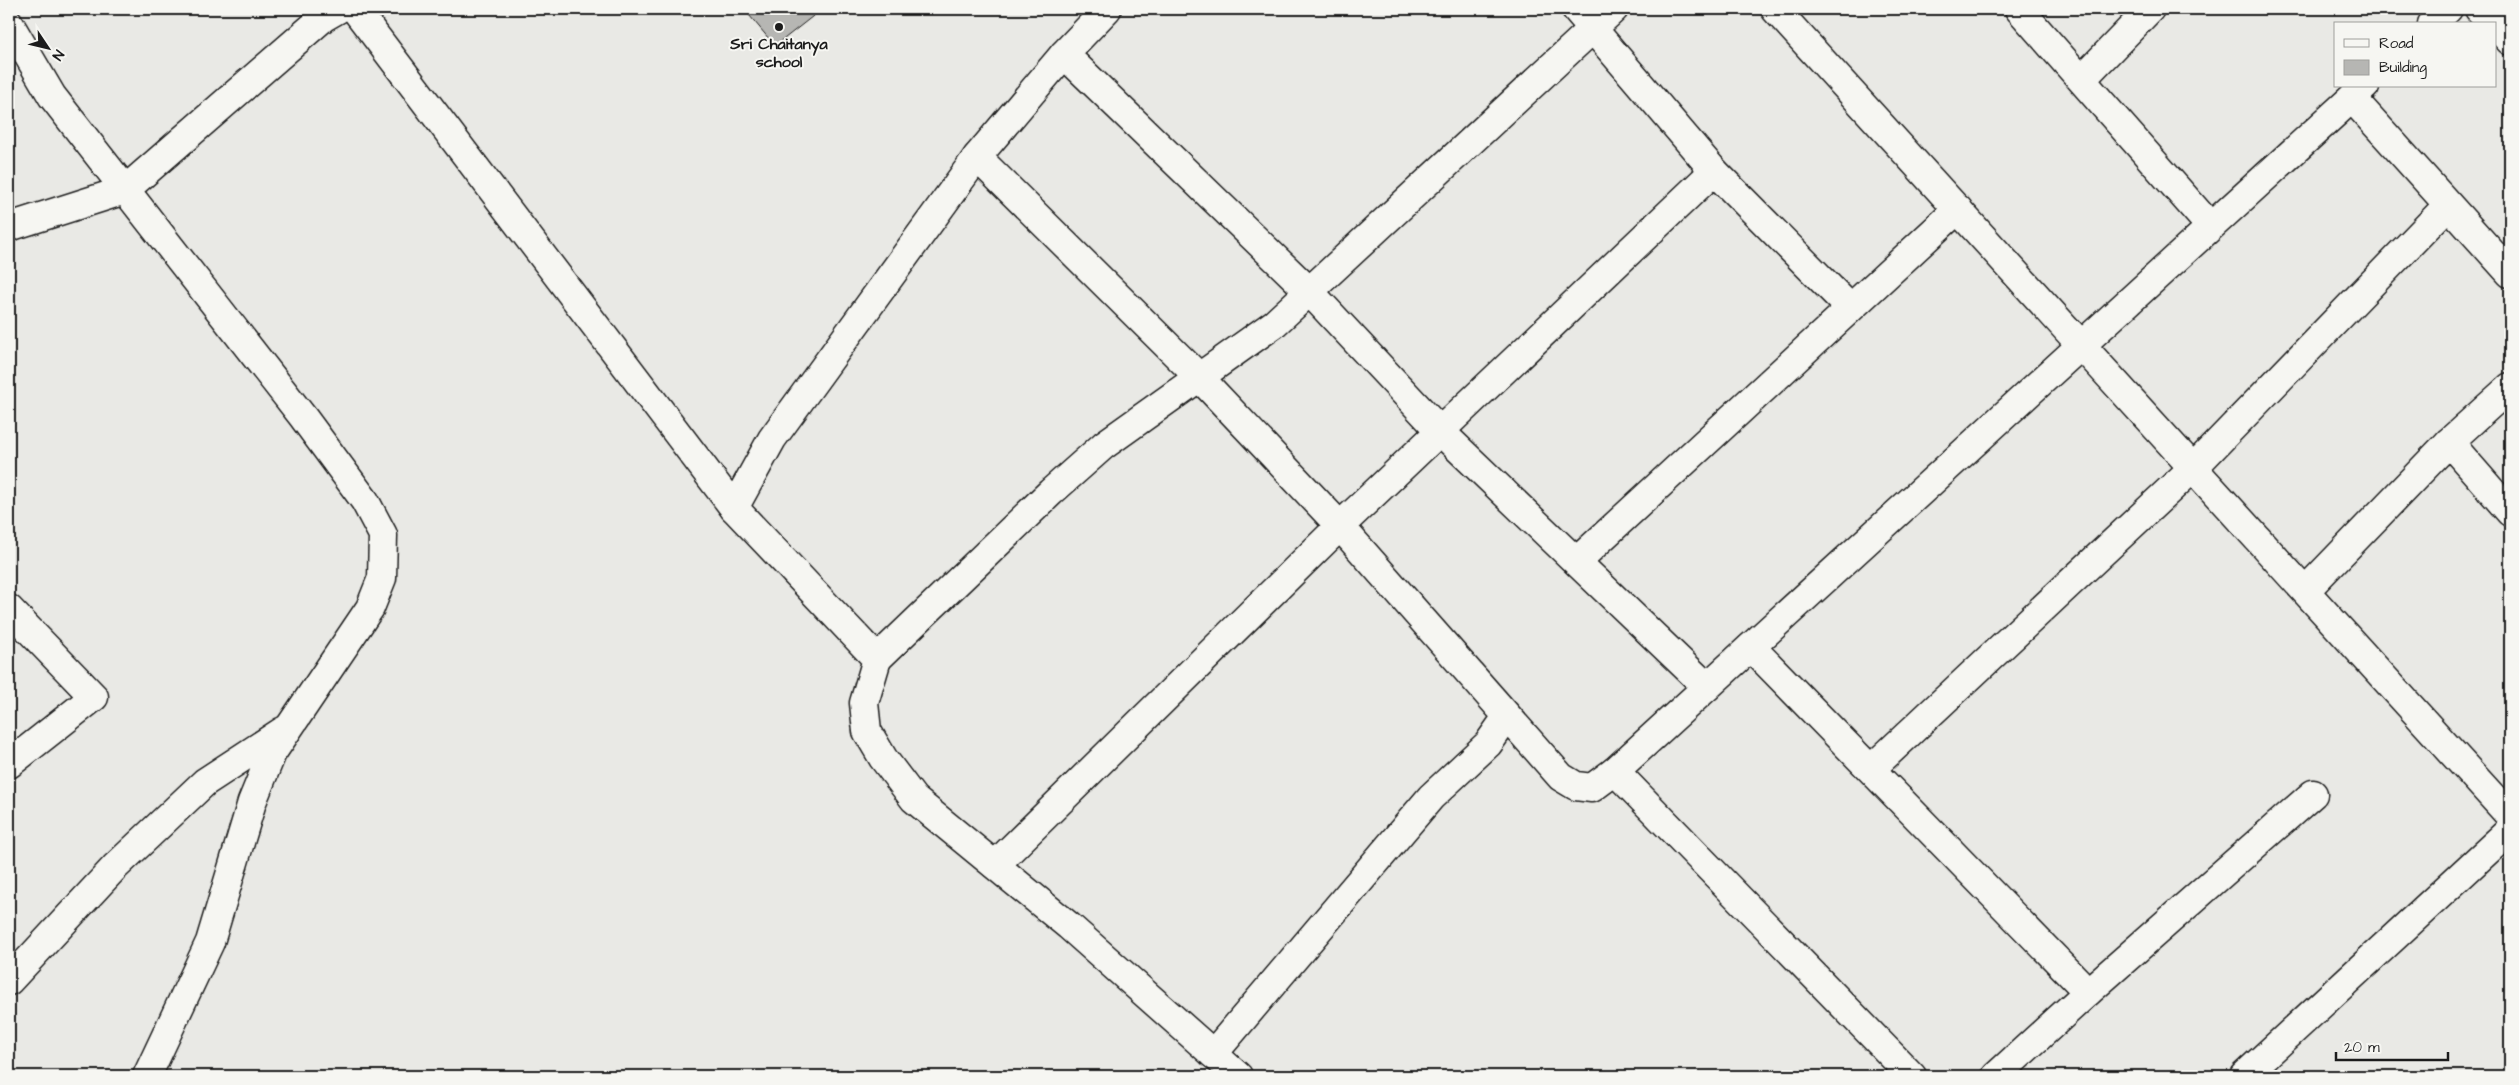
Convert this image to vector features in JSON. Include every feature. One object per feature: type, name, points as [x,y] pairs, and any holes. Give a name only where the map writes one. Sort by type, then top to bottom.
[{"type":"street","points":[[355,9],[734,508],[877,659]]},
{"type":"street","points":[[734,508],[772,438],[977,157],[1064,54],[1107,9]]},
{"type":"street","points":[[1238,1076],[1069,926],[914,799],[883,758],[867,731],[864,703],[877,659],[1051,492],[1104,445],[1274,324],[1584,19],[1614,9]]},
{"type":"street","points":[[1775,9],[2082,343],[2510,816]]},
{"type":"street","points":[[2019,9],[2210,226]]},
{"type":"street","points":[[2082,79],[2150,9]]},
{"type":"street","points":[[2434,22],[2448,9]]},
{"type":"street","points":[[2479,9],[2493,22]]},
{"type":"street","points":[[9,227],[125,190],[328,11]]},
{"type":"street","points":[[1584,19],[1714,171],[1850,308]]},
{"type":"street","points":[[9,23],[52,96],[304,417],[365,501],[383,535],[382,578],[370,608],[272,753],[252,802],[210,942],[147,1076]]},
{"type":"street","points":[[2496,25],[2510,40]]},
{"type":"street","points":[[1064,54],[1309,291],[1441,432],[1707,687]]},
{"type":"street","points":[[977,157],[1200,378],[1340,526],[1506,717],[1562,777],[1576,786],[1592,788],[1615,771],[2359,92],[2448,204],[2510,273]]},
{"type":"street","points":[[996,865],[1340,526],[1714,171]]},
{"type":"street","points":[[1871,769],[2194,467],[2448,204]]},
{"type":"street","points":[[1576,561],[1958,209]]},
{"type":"street","points":[[2306,590],[2450,442],[2510,387]]},
{"type":"street","points":[[2450,442],[2510,512]]},
{"type":"street","points":[[9,609],[94,697],[9,764]]},
{"type":"street","points":[[1751,647],[2088,992]]},
{"type":"street","points":[[1213,1054],[1431,797],[1488,744],[1506,717]]},
{"type":"street","points":[[9,981],[115,867],[205,782],[290,726]]},
{"type":"street","points":[[1615,771],[1912,1076]]},
{"type":"street","points":[[1996,1076],[2088,992],[2313,794]]},
{"type":"street","points":[[2244,1076],[2510,830]]},
{"type":"building","name":"Sri Chaitanya school","points":[[744,9],[822,9],[775,46]]},
{"type":"place","name":"Sri Chaitanya school","points":[[779,27]]}]
